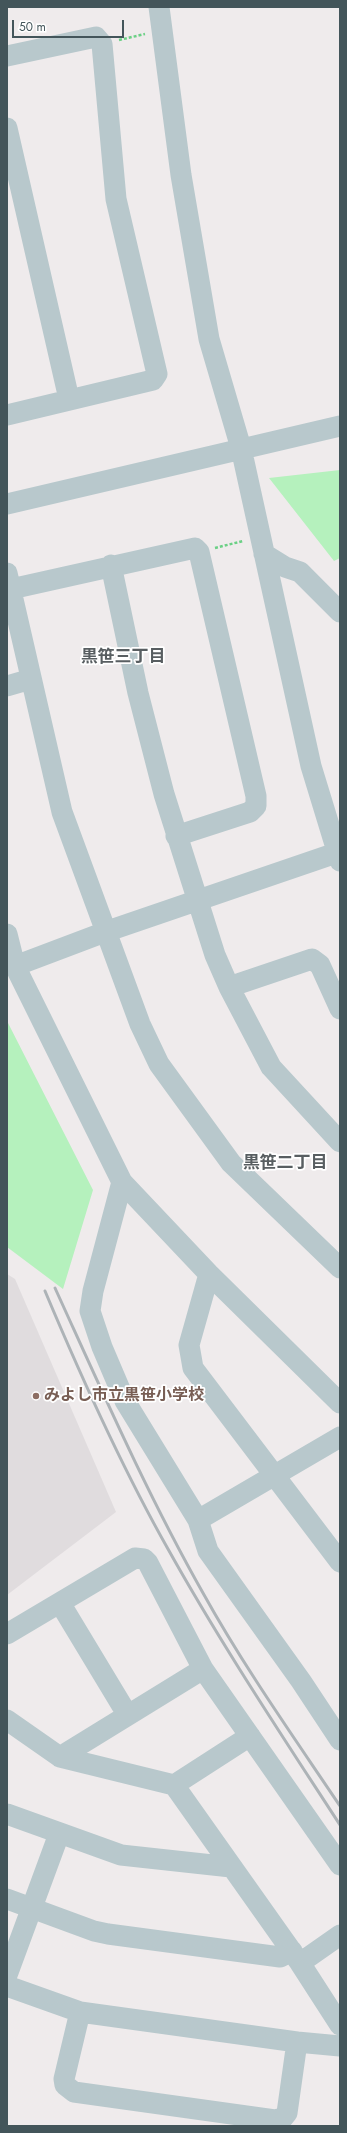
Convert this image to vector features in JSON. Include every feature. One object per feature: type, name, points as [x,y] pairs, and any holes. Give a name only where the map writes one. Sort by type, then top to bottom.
[{"type":"street","points":[[15,966],[105,932],[338,857],[311,766],[240,448],[210,339],[181,175],[159,7]]},
{"type":"street","points":[[7,56],[96,37],[102,44],[116,199],[157,374],[153,380],[7,415]]},
{"type":"street","points":[[7,128],[69,399]]},
{"type":"street","points":[[7,504],[240,448],[340,426]]},
{"type":"street","points":[[262,545],[286,567],[300,572],[340,612]]},
{"type":"street","points":[[176,836],[250,812],[256,806],[254,788],[199,552],[194,548],[111,565],[9,581],[62,812],[140,1024],[160,1064],[231,1163],[340,1268]]},
{"type":"street","points":[[111,565],[138,693],[176,836],[199,901],[215,955],[229,986],[271,1068],[340,1142]]},
{"type":"street","points":[[7,686],[31,680]]},
{"type":"street","points":[[7,934],[15,966],[122,1182],[209,1274],[340,1403]]},
{"type":"street","points":[[229,986],[312,959],[320,965],[340,1010]]},
{"type":"street","points":[[122,1182],[93,1291],[90,1311],[102,1347],[125,1401],[198,1520],[204,1542],[210,1555],[301,1682],[340,1740]]},
{"type":"street","points":[[209,1274],[189,1345],[193,1368],[340,1562]]},
{"type":"street","points":[[198,1520],[275,1477],[340,1438]]},
{"type":"street","points":[[7,1634],[135,1558],[144,1559],[148,1563],[204,1669],[340,1865]]},
{"type":"street","points":[[60,1603],[127,1714]]},
{"type":"street","points":[[60,1756],[127,1714],[204,1669]]},
{"type":"street","points":[[7,1720],[60,1756],[174,1785],[296,1957],[340,2025]]},
{"type":"street","points":[[174,1785],[250,1736]]},
{"type":"street","points":[[7,1814],[59,1834],[121,1855],[231,1867]]},
{"type":"street","points":[[7,1975],[59,1834]]},
{"type":"street","points":[[7,1899],[94,1931],[108,1934],[280,1957],[296,1957],[340,1935]]},
{"type":"street","points":[[7,1986],[80,2012],[297,2042],[340,2046]]},
{"type":"street","points":[[80,2012],[64,2079],[69,2089],[74,2092],[275,2120],[283,2118],[287,2113],[297,2042]]},
{"type":"path","points":[[102,44],[161,30]]},
{"type":"path","points":[[199,552],[262,545]]},
{"type":"shaded area","name":"みよし市立黒笹小学校","points":[[7,1274],[15,1279],[116,1512],[7,1595]]},
{"type":"green space","points":[[340,470],[340,558],[334,561],[269,478]]},
{"type":"green space","points":[[7,1021],[93,1190],[63,1289],[7,1247]]},
{"type":"railway","points":[[55,1288],[144,1480],[182,1556],[235,1648],[340,1806]]},
{"type":"railway","points":[[45,1291],[73,1357],[118,1454],[168,1549],[230,1654],[340,1825]]},
{"type":"place","name":"みよし市立黒笹小学校","points":[[36,1396]]},
{"type":"district","name":"黒笹三丁目","points":[[123,658]]},
{"type":"district","name":"黒笹二丁目","points":[[285,1164]]}]
